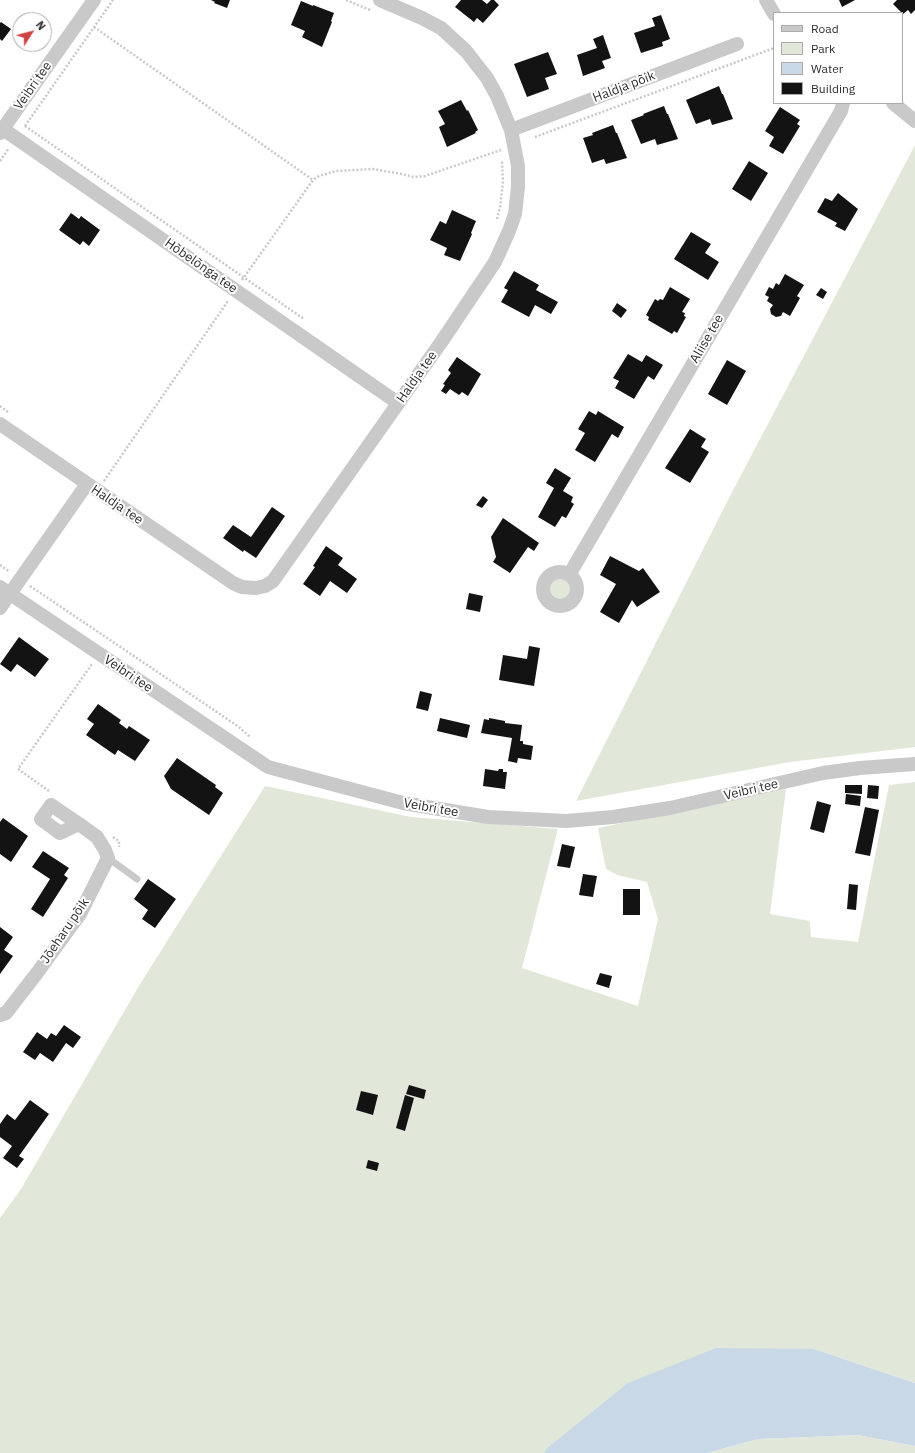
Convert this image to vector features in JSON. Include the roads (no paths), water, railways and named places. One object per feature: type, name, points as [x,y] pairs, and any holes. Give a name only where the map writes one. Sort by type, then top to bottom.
[{"type":"street","name":"Veibri tee","points":[[2,131],[94,0]]},
{"type":"street","name":"Haldja tee","points":[[0,424],[233,583],[250,588],[265,586],[273,581],[495,262],[510,231],[515,214],[518,187],[518,166],[511,130],[497,96],[487,78],[466,51],[441,28],[380,0]]},
{"type":"street","points":[[766,0],[773,12]]},
{"type":"street","name":"Haldja põik","points":[[511,130],[737,44]]},
{"type":"street","name":"Aliise tee","points":[[569,575],[837,118],[843,104]]},
{"type":"street","points":[[894,104],[915,121]]},
{"type":"street","name":"Hõbelõnga tee","points":[[2,131],[17,138],[398,403]]},
{"type":"street","name":"Haldja tee","points":[[0,608],[5,591],[19,579],[92,488]]},
{"type":"street","name":"Veibri tee","points":[[5,591],[268,767],[403,804],[488,817],[566,821],[613,817],[670,808],[822,773],[915,764]]},
{"type":"street","points":[[79,824],[97,837],[108,858]]},
{"type":"street","name":"Jõeharu põik","points":[[0,1015],[6,1013],[80,914],[108,858]]},
{"type":"lane","points":[[108,858],[137,879]]},
{"type":"water","points":[[716,1348],[814,1349],[915,1383],[915,1446],[858,1435],[758,1439],[707,1453],[544,1453],[546,1449],[628,1383]]}]
